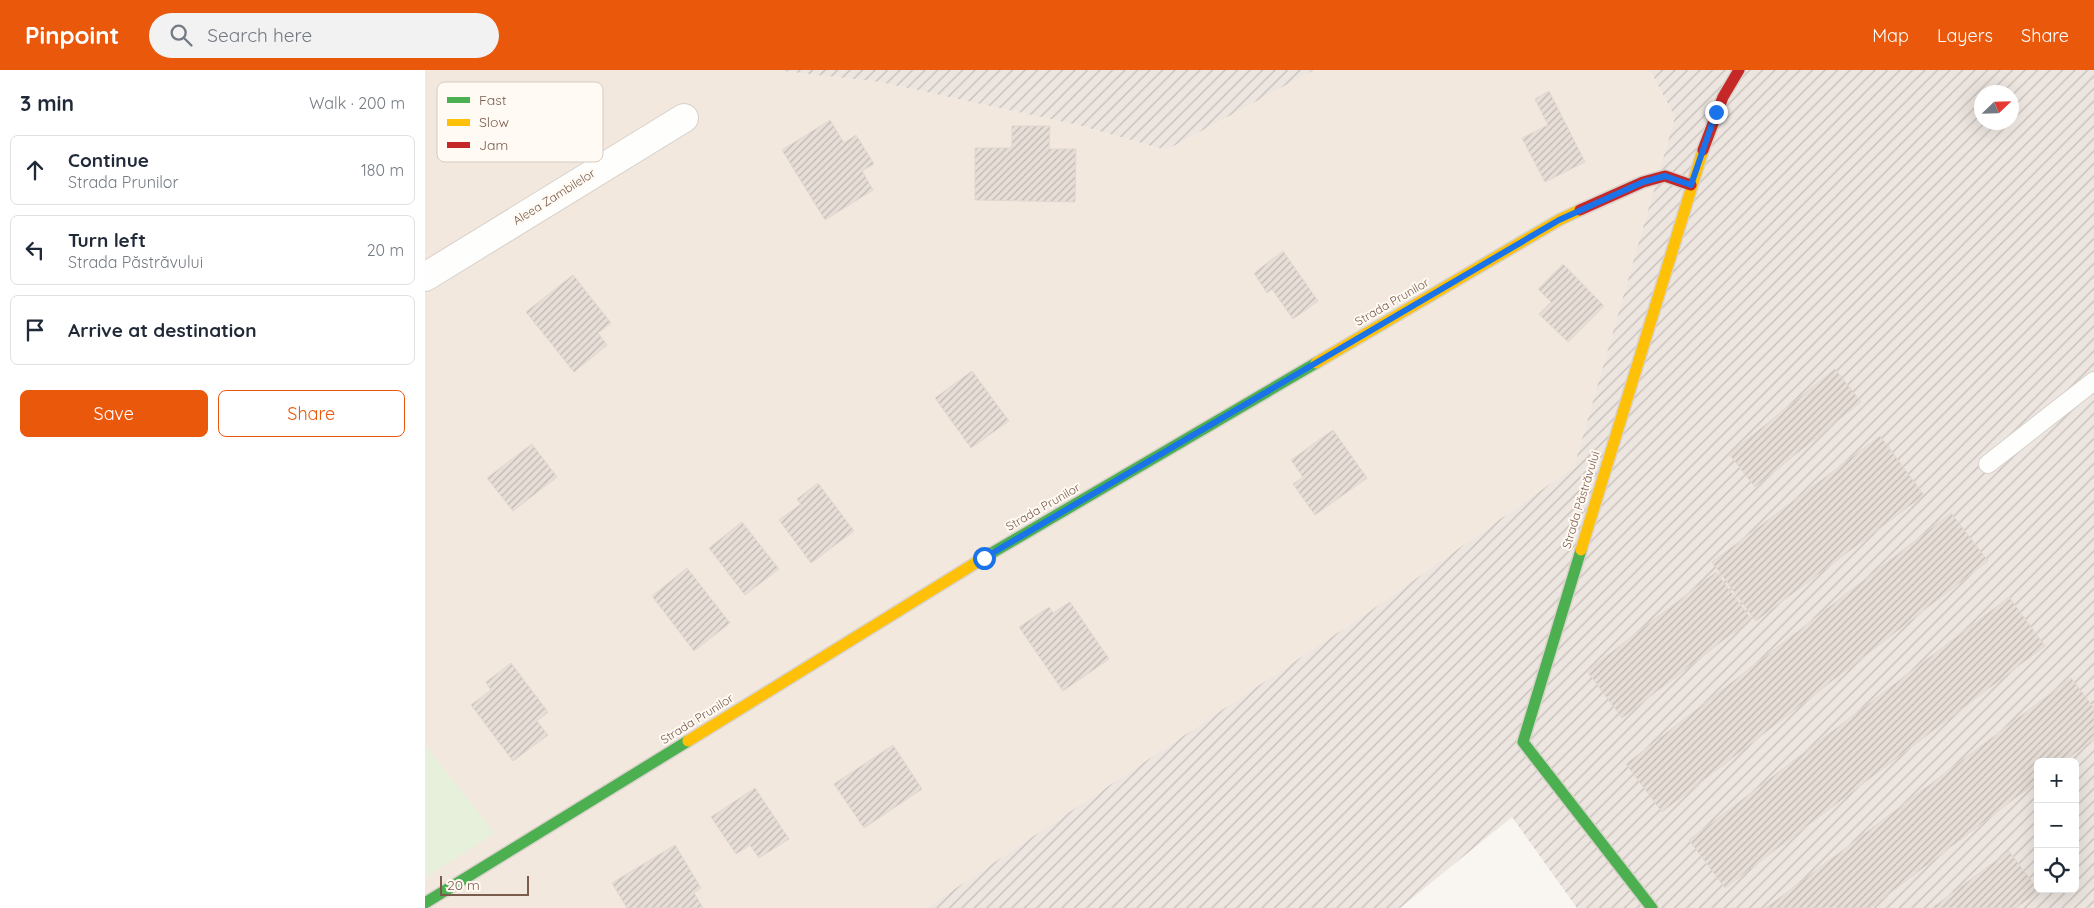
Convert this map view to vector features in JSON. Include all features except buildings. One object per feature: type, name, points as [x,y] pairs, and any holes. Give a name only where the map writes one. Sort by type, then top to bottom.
[{"type":"street","name":"Strada Păstrăvului","points":[[1652,908],[1523,742],[1691,185],[1716,112],[1730,82],[1739,70]]},
{"type":"street","name":"Aleea Zambilelor","points":[[425,277],[684,118]]},
{"type":"street","name":"Strada Prunilor","points":[[425,902],[984,558],[1559,220],[1643,182],[1665,176],[1691,185]]},
{"type":"lane","points":[[1988,464],[2094,381]]},
{"type":"shaded area","points":[[425,70],[774,70],[880,82],[1078,125],[1166,150],[1314,70],[1650,70],[1675,117],[1574,467],[1373,609],[926,908],[425,908]]},
{"type":"shaded area","points":[[774,70],[1314,70],[1166,150],[1078,125],[880,82]]},
{"type":"shaded area","points":[[1650,70],[2094,70],[2094,908],[1577,908],[1512,817],[1400,908],[926,908],[1373,609],[1574,467],[1675,117]]},
{"type":"green space","points":[[425,745],[495,833],[425,878]]},
{"type":"traffic: fast","points":[[990,554],[1316,363]]},
{"type":"traffic: fast","points":[[1581,550],[1523,742],[1652,908]]},
{"type":"traffic: fast","points":[[425,903],[688,741]]},
{"type":"traffic: slow","points":[[1581,550],[1703,150]]},
{"type":"traffic: slow","points":[[1316,363],[1559,220],[1580,210]]},
{"type":"traffic: slow","points":[[688,741],[990,554]]},
{"type":"traffic: jam","points":[[1703,150],[1723,97],[1739,70]]},
{"type":"traffic: jam","points":[[1580,210],[1643,182],[1665,176],[1691,185]]},
{"type":"route","points":[[984,558],[1559,220],[1643,182],[1665,176],[1691,185],[1716,112]]}]
